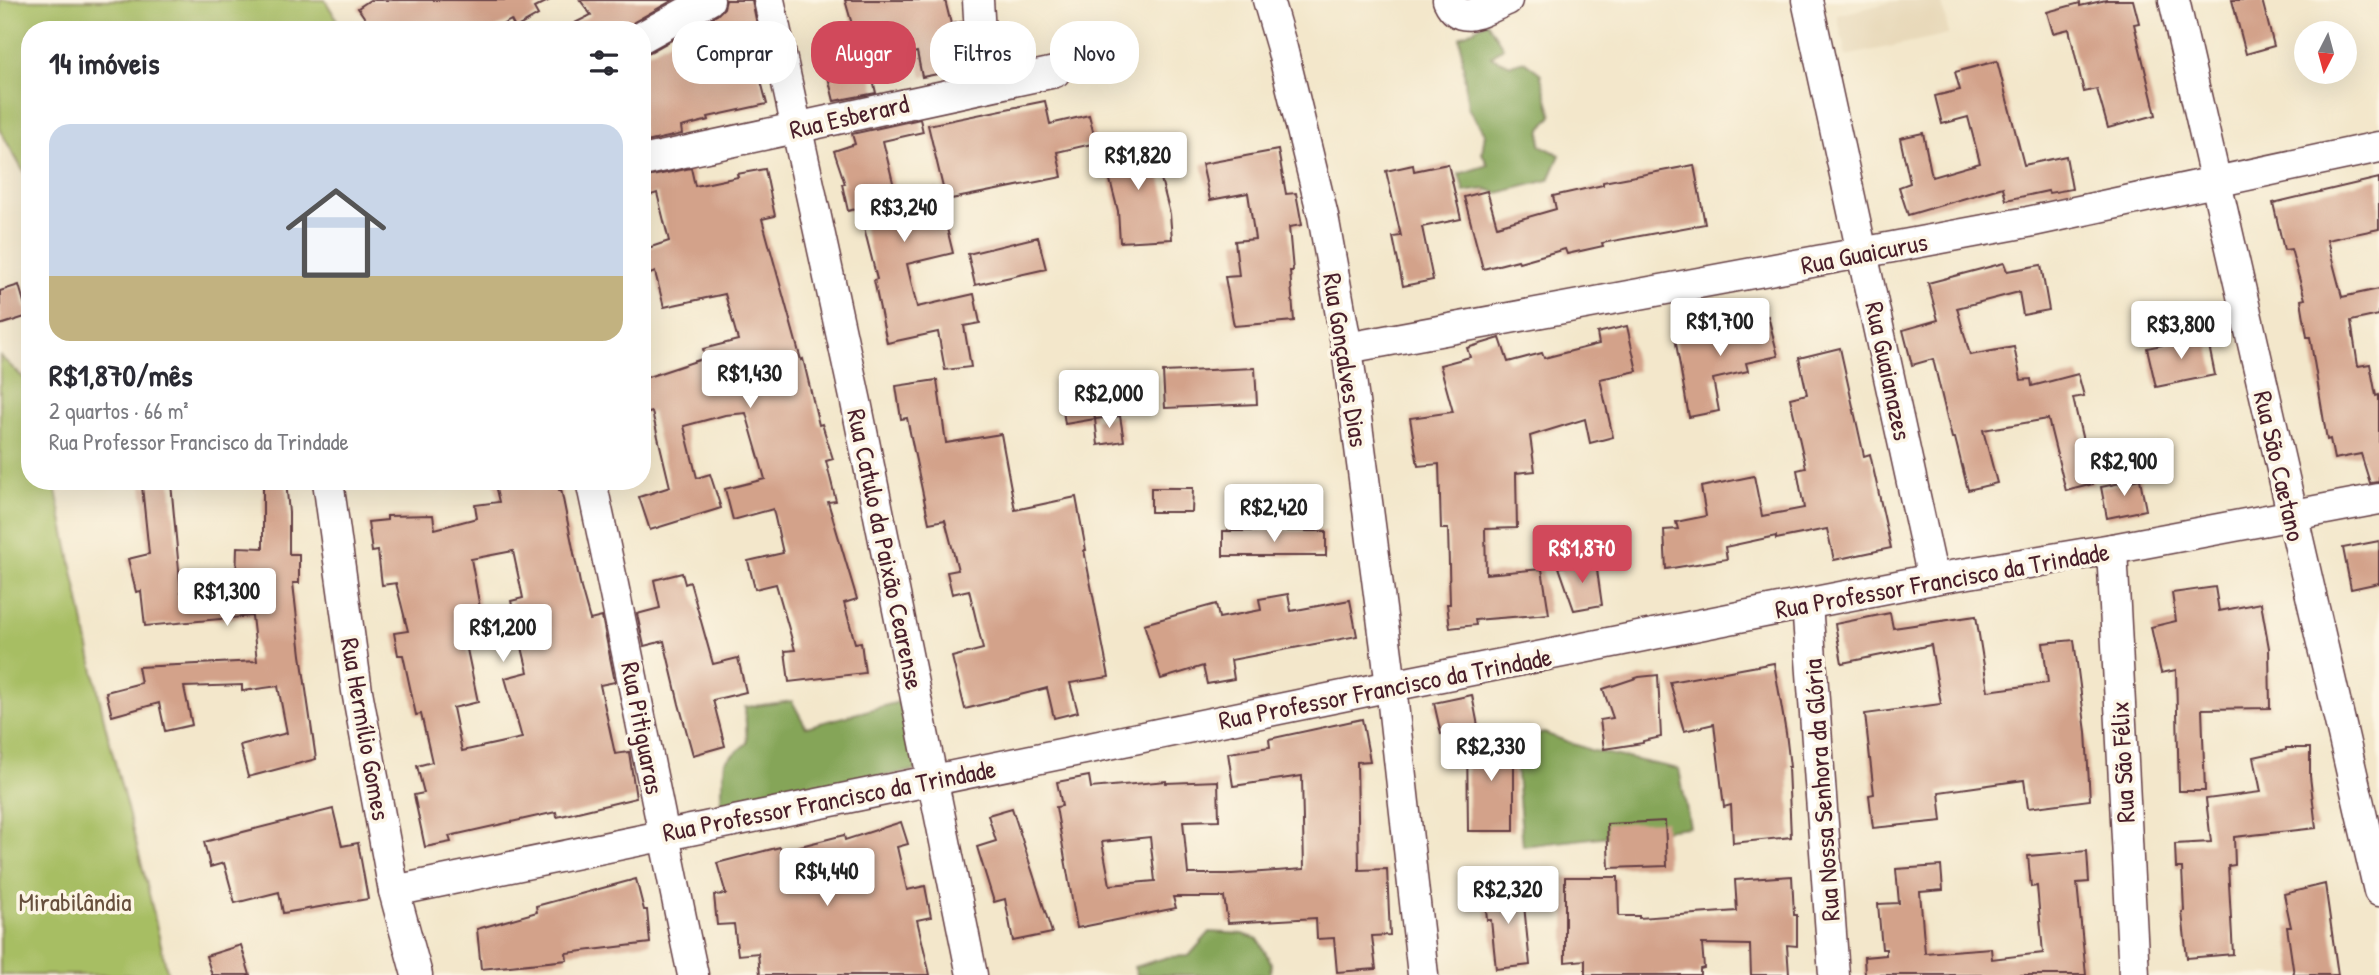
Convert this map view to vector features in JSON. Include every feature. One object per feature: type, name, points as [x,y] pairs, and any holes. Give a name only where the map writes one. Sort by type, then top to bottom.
[{"type":"street","points":[[651,32],[709,0]]},
{"type":"street","name":"Rua Catulo da Paixão Cearense","points":[[769,0],[856,402],[972,975]]},
{"type":"street","points":[[978,0],[983,86]]},
{"type":"street","name":"Rua Gonçalves Dias","points":[[1268,0],[1322,216],[1347,348],[1391,686],[1423,975]]},
{"type":"street","points":[[1460,8],[1507,0]]},
{"type":"street","name":"Rua Guaianazes","points":[[1807,0],[1933,579]]},
{"type":"street","name":"Rua São Caetano","points":[[2174,0],[2291,515],[2372,828],[2379,891]]},
{"type":"street","name":"Rua Esberard","points":[[651,160],[1050,73]]},
{"type":"street","name":"Rua Guaicurus","points":[[1347,348],[1864,254],[2379,147]]},
{"type":"street","name":"Rua Hermílio Gomes","points":[[329,490],[357,691],[394,891],[417,975]]},
{"type":"street","name":"Rua Pitiguaras","points":[[593,490],[632,667],[693,975]]},
{"type":"street","name":"Rua Professor Francisco da Trindade","points":[[394,891],[1391,686],[1933,579],[2112,550],[2379,499]]},
{"type":"street","name":"Rua São Félix","points":[[2112,550],[2134,975]]},
{"type":"street","name":"Rua Nossa Senhora da Glória","points":[[1807,604],[1835,975]]},
{"type":"shaded area","points":[[1900,0],[1941,0],[1949,34],[1846,56],[1837,15]]},
{"type":"green space","points":[[0,0],[325,0],[338,21],[21,21],[21,167],[0,130]]},
{"type":"green space","points":[[1487,22],[1503,47],[1491,57],[1511,65],[1524,61],[1540,73],[1552,116],[1541,129],[1540,145],[1560,155],[1549,180],[1498,193],[1486,189],[1464,192],[1459,174],[1488,165],[1482,153],[1485,133],[1468,108],[1460,37]]},
{"type":"green space","name":"Mirabilândia","points":[[0,356],[21,376],[21,490],[56,490],[105,724],[168,975],[0,975]]},
{"type":"green space","points":[[906,700],[917,770],[720,807],[725,761],[747,743],[745,707],[792,701],[806,727]]},
{"type":"green space","points":[[1544,733],[1590,750],[1679,769],[1690,827],[1523,846],[1514,739]]},
{"type":"green space","points":[[1210,932],[1243,934],[1258,939],[1271,963],[1270,975],[1137,975],[1134,967],[1168,957],[1189,956]]},
{"type":"building","points":[[370,0],[550,0],[534,8],[538,15],[527,21],[367,21],[358,8]]},
{"type":"building","points":[[580,0],[673,0],[636,21],[579,21],[591,15]]},
{"type":"building","points":[[726,0],[752,0],[756,21],[706,21],[724,8]]},
{"type":"building","points":[[845,0],[945,0],[950,21],[930,21],[930,75],[922,77],[916,52],[916,21],[851,21]]},
{"type":"building","points":[[2106,0],[2133,0],[2139,23],[2134,24],[2156,115],[2108,128],[2097,89],[2084,92],[2069,29],[2053,33],[2047,12],[2080,3],[2080,6]]},
{"type":"building","points":[[2232,0],[2262,0],[2274,46],[2246,54]]},
{"type":"building","points":[[672,40],[672,84],[762,84],[767,104],[708,117],[709,120],[681,127],[682,134],[651,141],[651,51]]},
{"type":"building","points":[[1997,61],[2024,165],[2066,156],[2072,189],[2006,200],[2003,187],[1908,215],[1899,187],[1910,183],[1900,138],[1923,133],[1932,177],[1980,163],[1968,117],[1942,124],[1935,96],[1960,90],[1955,72]]},
{"type":"building","points":[[830,84],[874,84],[876,93],[834,101]]},
{"type":"building","points":[[1045,101],[1050,124],[1089,115],[1096,143],[1057,152],[1062,177],[946,200],[928,125]]},
{"type":"building","points":[[920,119],[923,132],[883,141],[897,199],[937,188],[953,253],[907,264],[917,307],[974,294],[980,323],[964,326],[971,367],[945,370],[938,332],[887,343],[874,280],[877,279],[859,208],[848,211],[842,184],[845,184],[834,151],[855,144],[852,134]]},
{"type":"building","points":[[1150,136],[1170,214],[1172,239],[1120,242],[1118,211],[1102,149]]},
{"type":"building","points":[[1278,150],[1286,194],[1296,193],[1302,225],[1289,227],[1294,321],[1234,326],[1225,277],[1239,276],[1235,241],[1255,239],[1248,193],[1210,200],[1202,164]]},
{"type":"building","points":[[1448,164],[1461,219],[1422,227],[1433,280],[1403,286],[1393,237],[1401,236],[1386,171],[1413,165],[1414,171]]},
{"type":"building","points":[[1694,165],[1705,224],[1602,243],[1603,246],[1567,254],[1565,249],[1483,269],[1464,197],[1487,191],[1497,226],[1556,209],[1553,196],[1603,185],[1603,182]]},
{"type":"building","points":[[691,168],[695,186],[765,169],[775,216],[762,219],[801,360],[803,359],[819,425],[822,424],[833,459],[826,461],[836,501],[828,502],[857,599],[844,603],[855,643],[861,642],[865,673],[789,682],[785,651],[795,650],[776,584],[755,589],[748,561],[783,553],[773,509],[733,520],[725,489],[765,479],[746,413],[725,415],[684,426],[697,478],[710,474],[721,508],[650,530],[639,497],[670,487],[651,412],[651,376],[705,358],[703,349],[738,340],[725,294],[664,307],[655,272],[651,274],[651,247],[669,241],[657,193],[651,195],[651,176]]},
{"type":"building","points":[[2379,178],[2379,229],[2327,240],[2342,297],[2379,289],[2379,315],[2351,321],[2358,366],[2370,364],[2376,396],[2379,395],[2379,482],[2370,483],[2361,454],[2334,459],[2330,439],[2327,440],[2301,300],[2305,299],[2291,249],[2284,250],[2273,203]]},
{"type":"building","points":[[1038,237],[1046,269],[975,285],[968,254]]},
{"type":"building","points":[[2004,263],[2007,271],[2041,265],[2049,310],[2023,315],[2019,292],[1957,308],[1970,355],[2014,347],[2021,380],[2031,379],[2032,386],[2078,374],[2084,396],[2073,398],[2093,484],[2066,491],[2048,419],[1983,430],[1997,483],[1968,490],[1933,359],[1912,365],[1903,330],[1938,320],[1928,283]]},
{"type":"building","points":[[19,285],[21,318],[0,325],[0,291]]},
{"type":"building","points":[[1768,316],[1778,356],[1746,363],[1748,371],[1713,379],[1719,411],[1689,417],[1674,332],[1704,327],[1705,330]]},
{"type":"building","points":[[1627,326],[1637,371],[1600,379],[1613,437],[1590,443],[1585,419],[1530,436],[1535,471],[1516,473],[1517,528],[1485,529],[1486,574],[1542,569],[1549,614],[1475,620],[1476,625],[1450,628],[1447,604],[1450,604],[1448,529],[1441,529],[1439,464],[1418,466],[1410,418],[1453,412],[1440,365],[1470,357],[1467,348],[1500,338],[1508,362],[1542,353],[1544,358],[1599,344],[1597,333]]},
{"type":"building","points":[[2207,336],[2215,375],[2156,387],[2147,348]]},
{"type":"building","points":[[1840,348],[1864,456],[1870,454],[1891,548],[1834,560],[1827,529],[1725,547],[1727,559],[1666,569],[1664,530],[1678,529],[1676,522],[1706,516],[1701,487],[1754,476],[1762,516],[1804,508],[1797,470],[1806,468],[1790,398],[1807,394],[1799,358]]},
{"type":"building","points":[[1255,368],[1257,404],[1165,408],[1163,372]]},
{"type":"building","points":[[937,380],[946,443],[1001,434],[1015,510],[1076,497],[1109,677],[1070,683],[1078,712],[1054,718],[1047,688],[965,709],[952,657],[983,649],[969,590],[952,594],[947,572],[958,570],[945,520],[929,523],[907,418],[901,419],[896,386]]},
{"type":"building","points":[[1089,385],[1095,419],[1065,424],[1060,389]]},
{"type":"building","points":[[1120,416],[1124,441],[1098,445],[1095,419]]},
{"type":"building","points":[[2140,479],[2146,510],[2107,518],[2101,487]]},
{"type":"building","points":[[1151,488],[1193,488],[1192,512],[1151,512]]},
{"type":"building","points":[[142,490],[172,490],[181,592],[236,586],[237,547],[263,548],[263,490],[287,490],[289,554],[299,554],[299,583],[293,583],[316,759],[248,777],[240,745],[287,733],[278,686],[242,691],[242,685],[184,687],[192,725],[165,731],[159,703],[112,716],[106,692],[141,683],[138,667],[257,661],[252,616],[145,626],[141,591],[136,592],[128,559],[149,554]]},
{"type":"building","points":[[496,490],[561,490],[590,620],[602,617],[615,682],[600,685],[615,754],[629,752],[636,798],[557,817],[556,812],[449,836],[451,842],[425,847],[414,795],[424,793],[417,766],[432,762],[421,714],[416,715],[403,655],[398,655],[394,633],[408,631],[396,583],[382,585],[378,551],[372,552],[368,522],[387,520],[387,516],[433,515],[435,529],[477,518],[475,505],[499,502]],"holes":[[[513,551],[523,598],[511,601],[528,672],[505,678],[522,738],[462,751],[453,708],[478,702],[459,611],[480,608],[471,559]]]},
{"type":"building","points":[[1223,531],[1326,531],[1326,556],[1223,556]]},
{"type":"building","points":[[2379,541],[2379,583],[2351,589],[2343,548]]},
{"type":"building","points":[[1596,563],[1602,605],[1574,610],[1559,567]]},
{"type":"building","points":[[682,573],[685,584],[690,582],[713,664],[738,658],[746,692],[713,700],[725,746],[693,755],[664,641],[644,646],[637,614],[660,608],[654,580]]},
{"type":"building","points":[[2215,587],[2219,611],[2261,603],[2269,648],[2270,708],[2202,709],[2205,791],[2179,791],[2176,670],[2161,673],[2151,627],[2176,621],[2172,593]]},
{"type":"building","points":[[1288,594],[1291,611],[1350,600],[1357,636],[1231,660],[1234,679],[1207,684],[1203,666],[1161,679],[1144,624],[1216,604],[1219,618],[1261,610],[1259,599]]},
{"type":"building","points":[[1890,613],[1893,628],[1976,616],[1988,691],[2048,683],[2043,643],[2074,640],[2086,732],[2090,800],[2028,808],[2024,780],[1939,792],[1942,821],[1873,828],[1869,795],[1874,794],[1865,714],[1941,704],[1931,645],[1842,663],[1835,624]]},
{"type":"building","points":[[1774,663],[1790,767],[1791,837],[1733,843],[1731,805],[1724,807],[1714,724],[1684,731],[1670,682]]},
{"type":"building","points":[[1658,675],[1661,737],[1643,743],[1604,749],[1600,720],[1613,718],[1603,689],[1639,677]]},
{"type":"building","points":[[1472,695],[1478,726],[1441,734],[1434,703]]},
{"type":"building","points":[[1362,719],[1370,761],[1357,762],[1359,870],[1387,869],[1390,935],[1372,936],[1376,969],[1337,972],[1334,938],[1317,939],[1316,918],[1228,923],[1224,897],[1173,897],[1176,908],[1077,928],[1056,807],[1062,806],[1057,782],[1089,776],[1091,788],[1166,781],[1218,781],[1219,820],[1183,821],[1188,874],[1304,869],[1302,776],[1233,786],[1228,753],[1270,747],[1269,739]],"holes":[[[1150,837],[1155,881],[1110,885],[1102,842]]]},
{"type":"building","points":[[1467,735],[1514,735],[1514,831],[1468,831]]},
{"type":"building","points":[[2286,748],[2310,748],[2316,828],[2234,837],[2235,865],[2228,866],[2233,954],[2187,958],[2182,912],[2182,868],[2176,868],[2175,844],[2211,842],[2206,799],[2261,792],[2254,757]]},
{"type":"building","points":[[1012,808],[1052,933],[1013,941],[1005,899],[994,902],[977,847],[996,841],[988,815]]},
{"type":"building","points":[[333,809],[342,846],[358,843],[368,899],[283,913],[279,892],[235,903],[224,863],[210,867],[204,842]]},
{"type":"building","points":[[1665,821],[1667,866],[1609,868],[1607,824]]},
{"type":"building","points":[[901,822],[908,844],[897,847],[907,890],[925,886],[931,917],[917,920],[930,975],[760,975],[758,953],[738,955],[734,924],[717,925],[714,895],[726,894],[717,863],[844,835],[845,840]]},
{"type":"building","points":[[2087,851],[2089,882],[2077,883],[2086,975],[1865,975],[1864,957],[1886,955],[1886,949],[1882,949],[1878,904],[1899,903],[1896,869],[1941,866],[1943,890],[1920,892],[1925,953],[1991,948],[1992,959],[2043,953],[2037,886],[2031,887],[2028,856]]},
{"type":"building","points":[[1792,876],[1794,915],[1797,915],[1797,946],[1787,945],[1789,975],[1751,975],[1750,945],[1702,944],[1704,968],[1700,969],[1700,975],[1585,975],[1585,960],[1565,962],[1565,877],[1618,877],[1619,916],[1639,918],[1737,911],[1735,880]]},
{"type":"building","points":[[636,879],[644,910],[647,910],[650,943],[566,953],[567,960],[481,969],[477,929],[537,912],[536,906]]},
{"type":"building","points":[[2325,884],[2338,975],[2294,975],[2287,927],[2291,927],[2284,894]]},
{"type":"building","points":[[1522,885],[1530,965],[1496,969],[1491,920],[1487,920],[1484,889]]},
{"type":"building","points":[[241,945],[250,975],[212,975],[206,956]]}]
